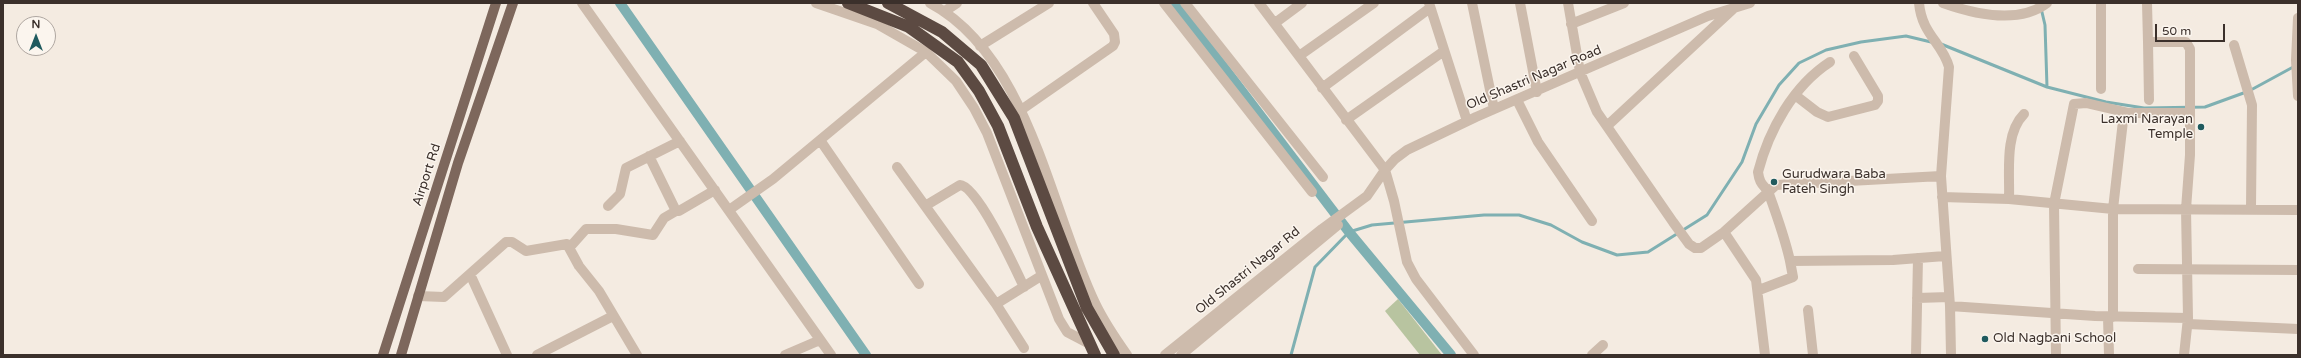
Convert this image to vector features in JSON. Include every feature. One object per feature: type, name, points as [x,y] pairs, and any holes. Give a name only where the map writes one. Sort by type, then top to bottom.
[{"type":"highway","points":[[848,3],[909,27],[958,62],[979,91],[998,126],[1037,227],[1088,343],[1095,355]]},
{"type":"highway","points":[[888,3],[942,32],[981,65],[1014,118],[1087,308],[1114,355]]},
{"type":"main road","name":"Airport Rd","points":[[383,355],[496,3]]},
{"type":"main road","points":[[401,355],[458,163],[513,3]]},
{"type":"street","points":[[582,3],[831,355]]},
{"type":"street","points":[[816,3],[877,24],[926,52],[956,81],[974,108],[997,160],[1041,276],[1059,318],[1067,332],[1088,343]]},
{"type":"street","points":[[930,3],[945,11],[980,46],[1002,74],[1021,110],[1089,289],[1103,318],[1127,355]]},
{"type":"street","points":[[945,11],[957,3]]},
{"type":"street","points":[[980,46],[1049,3]]},
{"type":"street","points":[[1021,110],[1113,46],[1115,42],[1114,34],[1093,3]]},
{"type":"street","points":[[1164,3],[1312,192]]},
{"type":"street","points":[[1185,3],[1323,178]]},
{"type":"street","points":[[1258,3],[1346,120],[1386,170],[1394,201],[1401,240],[1411,271],[1474,355]]},
{"type":"street","points":[[1274,23],[1302,3]]},
{"type":"street","points":[[1299,56],[1374,3]]},
{"type":"street","points":[[1472,3],[1494,109]]},
{"type":"street","points":[[1520,3],[1537,92]]},
{"type":"street","points":[[1568,3],[1580,72],[1597,112],[1673,222],[1689,244],[1695,248],[1701,248],[1724,232],[1776,185],[1941,176]]},
{"type":"street","points":[[1571,24],[1624,3]]},
{"type":"street","name":"Old Shastri Nagar Road","points":[[1353,210],[1367,196],[1395,159],[1407,150],[1467,121],[1537,92],[1701,19],[1749,3]]},
{"type":"street","points":[[1919,3],[1924,26],[1947,58],[1949,67],[1941,176],[1945,256],[1950,301],[1951,355]]},
{"type":"street","points":[[1943,3],[1978,14],[1991,15],[2020,14],[2042,6]]},
{"type":"street","points":[[2101,3],[2101,89]]},
{"type":"street","points":[[2147,3],[2149,100]]},
{"type":"street","points":[[1322,88],[1430,6],[1467,121]]},
{"type":"street","points":[[1607,126],[1736,7]]},
{"type":"street","points":[[2298,18],[2296,65],[2298,96]]},
{"type":"street","points":[[2148,42],[2188,44],[2190,155],[2186,209],[2188,321],[2184,355]]},
{"type":"street","points":[[2234,45],[2250,95],[2252,113],[2251,208]]},
{"type":"street","points":[[1346,120],[1444,51]]},
{"type":"street","points":[[729,210],[766,185],[926,52]]},
{"type":"street","points":[[1795,95],[1817,112],[1828,117],[1875,104],[1878,101],[1878,96],[1854,56]]},
{"type":"street","points":[[1759,290],[1792,276],[1790,261],[1783,235],[1768,191],[1760,183],[1758,172],[1760,165],[1778,123],[1795,95],[1809,78],[1830,62]]},
{"type":"street","points":[[1517,100],[1538,142],[1592,221]]},
{"type":"street","points":[[2056,355],[2054,204],[2074,104],[2086,102],[2124,112],[2189,108]]},
{"type":"street","points":[[2109,355],[2113,209],[2124,112]]},
{"type":"street","points":[[2009,199],[2012,136],[2015,125],[2024,114]]},
{"type":"street","points":[[820,140],[919,284]]},
{"type":"street","points":[[608,206],[620,194],[626,168],[680,141]]},
{"type":"street","points":[[649,156],[676,211]]},
{"type":"street","points":[[898,167],[996,304],[1024,348]]},
{"type":"street","points":[[925,206],[960,185],[968,188],[990,221],[1024,287]]},
{"type":"street","points":[[570,247],[586,229],[616,229],[653,235],[664,218],[715,190]]},
{"type":"street","points":[[1942,197],[2009,199],[2113,209],[2251,208],[2298,210]]},
{"type":"street","name":"Old Shastri Nagar Rd","points":[[1164,355],[1353,210]]},
{"type":"street","points":[[1724,232],[1752,273],[1759,290],[1765,355]]},
{"type":"street","points":[[418,296],[444,297],[506,242],[512,242],[526,251],[564,243],[570,247],[579,266],[599,291],[637,355]]},
{"type":"street","points":[[1790,261],[1945,256]]},
{"type":"street","points":[[1181,355],[1293,257]]},
{"type":"street","points":[[1916,355],[1918,258]]},
{"type":"street","points":[[2138,270],[2298,270]]},
{"type":"street","points":[[470,274],[507,355]]},
{"type":"street","points":[[996,304],[1041,276]]},
{"type":"street","points":[[1918,298],[2056,314],[2298,329]]},
{"type":"street","points":[[1808,310],[1813,355]]},
{"type":"street","points":[[537,355],[613,316]]},
{"type":"street","points":[[785,355],[820,340]]},
{"type":"street","points":[[1592,355],[1603,345]]},
{"type":"green space","points":[[1398,299],[1442,355],[1420,355],[1385,311]]},
{"type":"waterway","points":[[620,3],[866,355]]},
{"type":"waterway","points":[[1175,3],[1349,232],[1451,355]]},
{"type":"waterway","points":[[2041,8],[2045,25],[2047,87]]},
{"type":"waterway","points":[[1291,355],[1315,267],[1349,232],[1372,225],[1484,215],[1519,215],[1551,225],[1582,242],[1617,255],[1648,252],[1707,215],[1742,162],[1756,124],[1779,85],[1799,63],[1826,50],[1861,42],[1906,36],[1931,42]]},
{"type":"waterway","points":[[1941,44],[2047,87],[2106,102],[2144,108],[2205,107],[2249,91],[2295,66]]},
{"type":"place","name":"Laxmi Narayan Temple","points":[[2201,127]]},
{"type":"place","name":"Gurudwara Baba Fateh Singh","points":[[1774,182]]},
{"type":"place","name":"Old Nagbani School","points":[[1985,339]]}]
